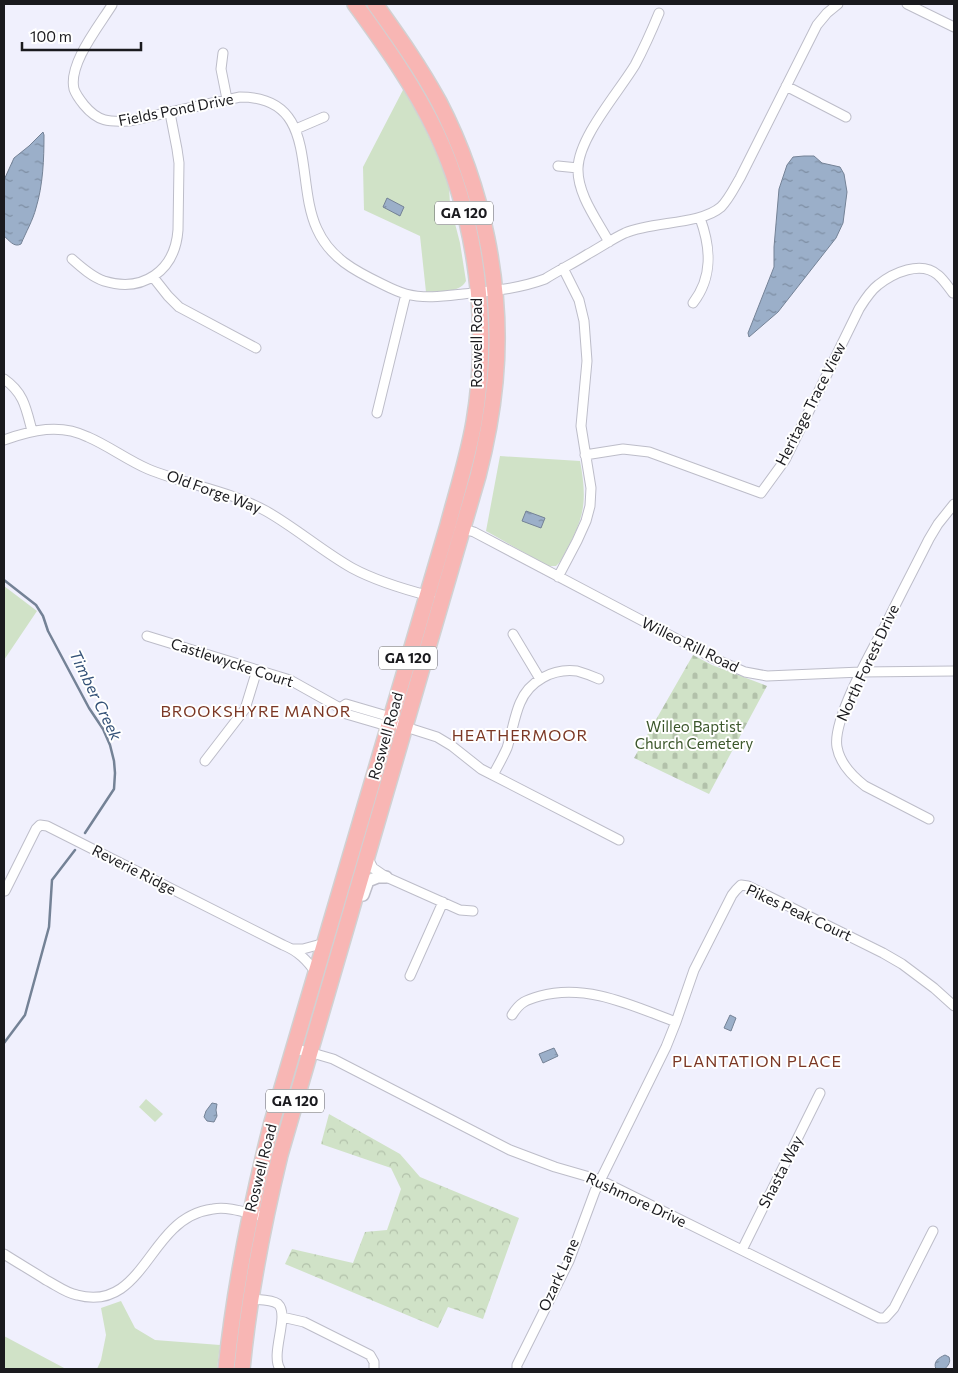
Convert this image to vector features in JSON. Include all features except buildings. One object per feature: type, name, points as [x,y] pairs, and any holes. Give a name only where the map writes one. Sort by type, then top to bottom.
[{"type":"highway","name":"Roswell Road","points":[[226,1369],[241,1259],[272,1122],[448,525],[474,421],[480,349],[478,293],[471,242],[454,177],[437,134],[406,77],[355,4]]},
{"type":"highway","name":"Roswell Road","points":[[242,1369],[251,1299],[265,1217],[282,1146],[484,455],[495,380],[497,347],[494,291],[483,222],[472,184],[458,144],[424,75],[374,4]]},
{"type":"street","points":[[693,303],[701,293],[709,257],[707,241],[700,218],[712,213],[728,198],[740,178],[817,25],[838,4]]},
{"type":"street","points":[[907,4],[954,27]]},
{"type":"street","name":"Fields Pond Drive","points":[[112,5],[82,52],[77,62],[73,80],[76,95],[94,115],[111,122],[129,121],[227,99],[251,97],[272,104],[282,110],[296,129],[300,141],[312,216],[322,240],[336,257],[355,271],[406,294],[440,296],[520,287],[545,279],[609,242],[640,228],[700,218]]},
{"type":"street","points":[[609,242],[586,200],[579,182],[580,154],[589,133],[635,64],[659,13]]},
{"type":"street","points":[[223,53],[221,69],[227,99]]},
{"type":"street","points":[[786,86],[846,117]]},
{"type":"street","points":[[72,259],[102,280],[121,285],[140,283],[153,277],[171,258],[178,240],[179,163],[170,113]]},
{"type":"street","points":[[296,129],[324,117]]},
{"type":"street","points":[[558,166],[578,168]]},
{"type":"street","points":[[558,577],[580,536],[588,514],[591,488],[582,426],[587,361],[584,321],[579,300],[563,268]]},
{"type":"street","name":"Heritage Trace View","points":[[585,455],[623,449],[649,452],[760,493],[785,460],[859,309],[877,285],[892,276],[918,268],[929,270],[938,275],[953,294]]},
{"type":"street","points":[[153,277],[179,307],[256,348]]},
{"type":"street","points":[[378,413],[406,294]]},
{"type":"street","points":[[4,379],[20,395],[32,431]]},
{"type":"street","name":"Old Forge Way","points":[[4,440],[32,431],[61,429],[80,433],[148,468],[183,482],[236,497],[266,510],[351,567],[386,582],[442,599]]},
{"type":"street","name":"North Forest Drive","points":[[929,819],[866,786],[849,771],[842,760],[837,746],[838,729],[861,672],[929,539],[954,504]]},
{"type":"street","name":"Willeo Rill Road","points":[[448,525],[474,532],[713,658],[745,672],[767,676],[954,671]]},
{"type":"street","points":[[513,634],[540,679]]},
{"type":"street","name":"Castlewycke Court","points":[[147,636],[296,682],[340,708],[343,713],[384,725],[390,722],[429,733],[445,741],[472,763],[492,775],[619,840]]},
{"type":"street","points":[[205,761],[245,709],[257,670]]},
{"type":"street","points":[[492,775],[507,747],[521,701],[530,688],[540,679],[553,673],[566,671],[579,672],[599,679]]},
{"type":"street","name":"Reverie Ridge","points":[[6,890],[36,829],[40,825],[47,826],[293,949],[305,958],[316,972]]},
{"type":"street","points":[[367,857],[373,868],[386,877],[460,910],[473,911]]},
{"type":"street","points":[[344,933],[359,907],[368,881],[378,877],[386,877]]},
{"type":"street","name":"Pikes Peak Court","points":[[600,1180],[666,1048],[694,970],[732,896],[741,885],[748,886],[883,953],[919,976],[954,1006]]},
{"type":"street","points":[[410,976],[443,902]]},
{"type":"street","points":[[293,949],[303,949],[325,943]]},
{"type":"street","points":[[512,1014],[526,1000],[547,994],[577,992],[614,1000],[676,1022]]},
{"type":"street","name":"Rushmore Drive","points":[[294,1049],[333,1060],[510,1150],[555,1167],[600,1180],[874,1316],[886,1318],[894,1308],[933,1230]]},
{"type":"street","name":"Shasta Way","points":[[742,1250],[820,1094]]},
{"type":"street","name":"Ozark Lane","points":[[517,1369],[517,1365],[569,1261],[600,1180]]},
{"type":"street","points":[[4,1254],[68,1292],[82,1297],[99,1298],[112,1295],[128,1283],[167,1234],[188,1217],[202,1211],[221,1208],[265,1217]]},
{"type":"street","points":[[251,1299],[277,1303],[281,1308],[282,1317],[276,1362],[280,1369]]},
{"type":"street","points":[[282,1317],[304,1322],[370,1356],[374,1362],[374,1369]]},
{"type":"green space","points":[[404,88],[429,137],[449,186],[450,204],[460,243],[466,281],[454,290],[426,292],[420,236],[364,210],[363,167]]},
{"type":"green space","points":[[500,456],[580,461],[584,491],[582,514],[574,536],[556,566],[548,566],[486,531]]},
{"type":"green space","points":[[4,586],[37,611],[4,660]]},
{"type":"green space","name":"Willeo Baptist Church Cemetery","points":[[693,655],[712,665],[767,686],[709,794],[634,758]]},
{"type":"green space","points":[[146,1099],[163,1114],[155,1122],[139,1107]]},
{"type":"green space","points":[[329,1114],[400,1154],[420,1177],[519,1218],[483,1319],[448,1307],[438,1328],[285,1264],[292,1249],[353,1263],[365,1232],[387,1230],[401,1189],[391,1168],[321,1144]]},
{"type":"green space","points":[[121,1301],[135,1328],[155,1340],[220,1345],[217,1369],[97,1369],[101,1360],[106,1335],[101,1308]]},
{"type":"green space","points":[[4,1336],[66,1369],[4,1369]]},
{"type":"water","points":[[43,132],[42,181],[38,199],[33,217],[21,244],[16,245],[4,236],[4,180],[14,158]]},
{"type":"water","points":[[814,156],[822,163],[840,167],[844,174],[847,192],[843,223],[836,238],[778,312],[749,337],[748,333],[774,267],[779,189],[787,165],[793,157]]},
{"type":"water","points":[[387,198],[404,207],[400,216],[383,207]]},
{"type":"water","points":[[526,511],[545,518],[541,528],[522,521]]},
{"type":"water","points":[[730,1015],[736,1018],[731,1031],[724,1028]]},
{"type":"water","points":[[554,1048],[558,1056],[543,1063],[539,1054]]},
{"type":"water","points":[[212,1103],[217,1104],[217,1116],[214,1122],[207,1121],[204,1117]]},
{"type":"water","points":[[945,1355],[949,1357],[948,1365],[945,1369],[936,1369],[935,1364],[937,1360]]},
{"type":"waterway","name":"Timber Creek","points":[[4,580],[36,605],[43,616],[48,631],[110,745],[114,761],[114,789],[85,833]]},
{"type":"waterway","name":"Timber Creek","points":[[4,1043],[25,1015],[49,927],[52,880],[75,850]]},
{"type":"district","name":"BROOKSHYRE MANOR","points":[[256,711]]},
{"type":"district","name":"HEATHERMOOR","points":[[520,735]]},
{"type":"district","name":"PLANTATION PLACE","points":[[757,1061]]}]
